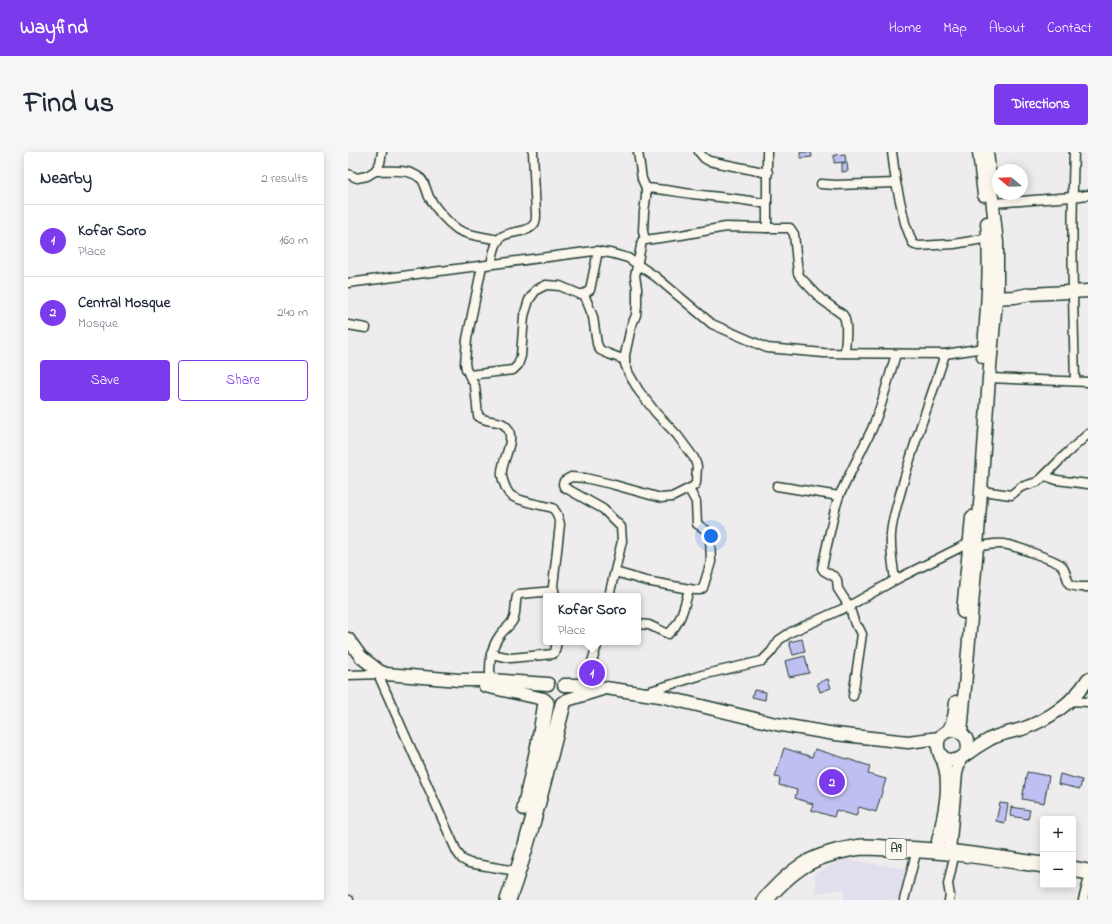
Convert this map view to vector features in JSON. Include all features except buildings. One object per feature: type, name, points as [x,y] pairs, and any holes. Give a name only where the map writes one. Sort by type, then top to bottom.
[{"type":"highway","points":[[500,900],[510,870],[528,796],[539,744],[545,701]]},
{"type":"highway","points":[[508,900],[532,822],[565,702]]},
{"type":"highway","name":"A9","points":[[765,900],[788,876],[811,861],[843,850],[864,847],[947,851],[1040,865]]},
{"type":"highway","points":[[1076,870],[1088,872]]},
{"type":"main road","points":[[947,851],[947,772],[944,761],[937,748],[938,743],[952,724],[955,716],[973,545],[982,491],[989,378],[992,294],[986,205],[979,152]]},
{"type":"main road","points":[[947,851],[956,773],[968,746],[963,734],[973,545],[971,520],[984,348],[992,294],[997,243],[988,152]]},
{"type":"main road","points":[[992,294],[1015,297],[1030,294],[1088,291]]},
{"type":"main road","points":[[348,639],[361,657],[382,674],[459,680],[490,680],[548,684],[556,681],[564,685],[585,685],[645,693],[776,724],[835,734],[908,742],[940,754],[949,760],[962,757],[991,739],[1024,728],[1046,718],[1069,701],[1082,688],[1088,679]]},
{"type":"main road","points":[[459,680],[545,701],[550,706],[554,707],[605,688]]},
{"type":"main road","points":[[545,701],[543,690],[548,684]]},
{"type":"main road","points":[[564,685],[568,694],[565,702]]},
{"type":"main road","points":[[908,742],[944,735],[952,730],[963,734],[991,739]]},
{"type":"street","points":[[376,171],[380,163],[382,152]]},
{"type":"street","points":[[491,264],[495,248],[503,236],[530,228],[535,224],[536,215],[533,152]]},
{"type":"street","points":[[611,593],[622,541],[621,527],[603,509],[564,487],[564,481],[572,478],[584,478],[661,498],[672,497],[689,489],[696,483],[697,466],[694,458],[677,435],[656,413],[639,391],[625,364],[625,355],[631,327],[636,315],[637,288],[635,276],[641,244],[644,240],[643,231],[646,188],[642,179],[638,152]]},
{"type":"street","points":[[699,152],[709,161],[768,173]]},
{"type":"street","points":[[767,152],[767,228]]},
{"type":"street","points":[[892,152],[904,224],[912,242],[915,245],[954,244],[988,238]]},
{"type":"street","points":[[1074,152],[1072,197],[1072,292],[1075,381]]},
{"type":"street","points":[[348,174],[357,178],[367,176],[376,171],[399,171],[410,173],[422,179],[438,210],[459,230],[499,240]]},
{"type":"street","points":[[821,184],[896,183]]},
{"type":"street","points":[[646,188],[767,204]]},
{"type":"street","points":[[994,203],[1088,195]]},
{"type":"street","points":[[644,240],[726,227],[790,228],[794,234],[798,272],[800,277],[821,299],[843,315],[846,319],[845,353]]},
{"type":"street","points":[[469,374],[513,370],[518,365],[521,356],[524,316],[529,300],[536,290],[546,285],[560,286],[579,294],[584,294],[590,290],[598,251]]},
{"type":"street","points":[[348,284],[598,251],[628,258],[656,277],[712,324],[768,348],[824,353],[896,354],[945,354],[984,348]]},
{"type":"street","points":[[482,266],[467,339],[466,369],[475,386],[478,416],[482,419],[502,423],[508,427],[510,442],[504,459],[502,472],[507,492],[519,499],[553,508],[558,514],[560,524],[553,586],[554,593]]},
{"type":"street","points":[[584,294],[593,318],[597,344],[600,350],[625,360]]},
{"type":"street","points":[[348,325],[366,328]]},
{"type":"street","points":[[853,696],[862,634],[855,624],[849,606],[838,589],[837,580],[822,568],[834,509],[880,408],[896,354]]},
{"type":"street","points":[[895,580],[891,533],[917,435],[945,354]]},
{"type":"street","points":[[989,378],[1088,382]]},
{"type":"street","points":[[982,491],[1011,495],[1021,488],[1037,482],[1088,434]]},
{"type":"street","points":[[1045,476],[1058,480],[1088,484]]},
{"type":"street","points":[[777,486],[839,496]]},
{"type":"street","points":[[615,572],[689,589],[700,590],[703,588],[711,562],[710,534],[697,524],[696,502],[689,489]]},
{"type":"street","points":[[645,693],[702,675],[762,661],[771,652],[779,640],[791,632],[849,606],[895,580],[973,545],[1008,544],[1052,560],[1060,565],[1064,570],[1070,585],[1079,588],[1088,587]]},
{"type":"street","points":[[641,624],[649,625],[668,634],[678,622],[689,589]]},
{"type":"street","points":[[490,680],[490,659],[492,650],[500,634],[510,625],[514,618],[517,596],[520,594],[543,594]]},
{"type":"street","points":[[491,654],[511,658],[553,654],[556,645]]},
{"type":"street","points":[[585,685],[597,645]]},
{"type":"street","points":[[348,675],[382,674],[457,852],[462,859],[469,863],[510,870]]},
{"type":"street","points":[[1069,701],[1088,702]]},
{"type":"street","points":[[904,900],[917,849]]},
{"type":"street","points":[[947,851],[949,900]]},
{"type":"street","points":[[1083,900],[1088,881]]},
{"type":"shaded area","points":[[846,859],[906,869],[900,900],[844,900],[844,889],[816,893],[815,873]]},
{"type":"place","name":"Kofar Soro","points":[[592,673]]},
{"type":"place","name":"Central Mosque","points":[[832,782]]}]
